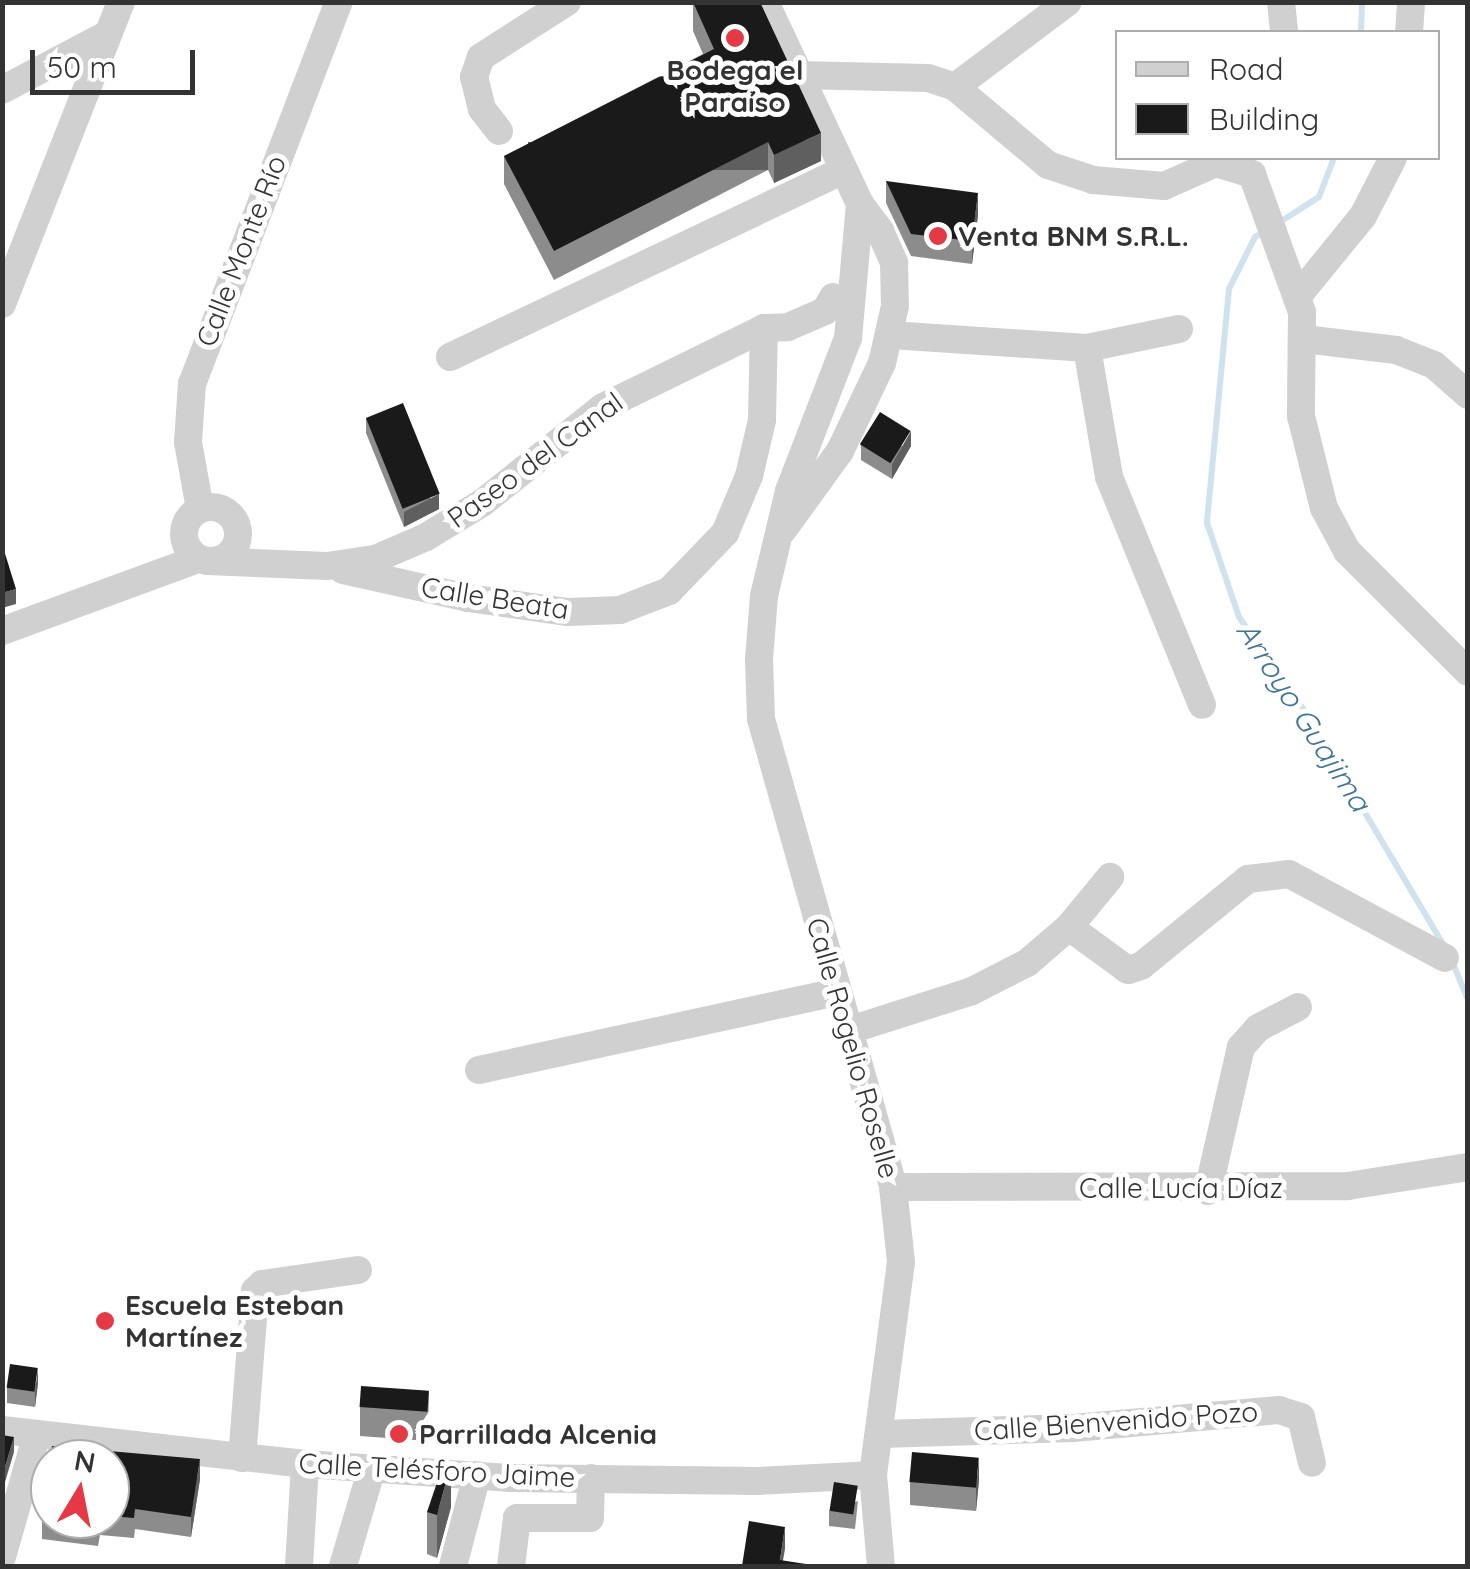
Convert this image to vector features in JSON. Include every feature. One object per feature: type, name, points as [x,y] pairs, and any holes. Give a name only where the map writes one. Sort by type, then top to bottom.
[{"type":"street","points":[[2,304],[121,2]]},
{"type":"street","name":"Calle Monte Río","points":[[200,509],[188,442],[192,384],[339,2]]},
{"type":"street","points":[[499,131],[482,109],[474,77],[482,57],[567,2]]},
{"type":"street","name":"Calle Rogelio Roselle","points":[[764,2],[843,170],[894,262],[891,335],[840,451],[778,535]]},
{"type":"street","points":[[955,87],[1068,2]]},
{"type":"street","points":[[1282,2],[1284,30]]},
{"type":"street","points":[[1409,30],[1411,2]]},
{"type":"street","points":[[2,90],[106,35]]},
{"type":"street","points":[[798,75],[928,78],[955,87],[1048,165],[1093,180],[1164,186],[1216,162],[1240,161],[1252,174],[1268,207],[1296,296],[1304,340],[1301,416],[1324,508],[1347,551],[1468,672]]},
{"type":"street","points":[[1296,296],[1363,216],[1392,160]]},
{"type":"street","points":[[450,357],[843,170]]},
{"type":"street","name":"Calle Rogelio Roselle","points":[[860,204],[844,299],[848,338],[778,535],[760,627],[760,720],[893,1187],[901,1262],[873,1475],[882,1566]]},
{"type":"street","points":[[844,299],[895,306]]},
{"type":"street","name":"Paseo del Canal","points":[[2,630],[202,560],[327,566],[374,559],[426,537],[482,503],[603,407],[766,327],[788,327],[844,299]]},
{"type":"street","name":"Calle Beata","points":[[327,566],[468,598],[568,612],[620,610],[669,591],[725,533],[749,476],[762,420],[766,327]]},
{"type":"street","points":[[891,335],[1087,348],[1179,329]]},
{"type":"street","points":[[1304,340],[1396,350],[1434,365],[1468,394]]},
{"type":"street","points":[[1087,348],[1109,478],[1202,705]]},
{"type":"street","points":[[233,518],[236,545],[224,558],[202,560],[183,538],[187,520],[200,509],[218,508],[233,518],[294,563]]},
{"type":"street","points":[[1069,927],[1128,970],[1142,966],[1248,879],[1289,874],[1445,958]]},
{"type":"street","points":[[850,1030],[972,991],[1027,963],[1069,927],[1110,877]]},
{"type":"street","points":[[478,1070],[838,992]]},
{"type":"street","points":[[1208,1191],[1241,1047],[1258,1028],[1298,1008]]},
{"type":"street","name":"Calle Lucía Díaz","points":[[893,1187],[1208,1191],[1348,1186],[1468,1166]]},
{"type":"street","points":[[242,1458],[255,1291],[262,1284],[358,1270]]},
{"type":"street","name":"Calle Bienvenido Pozo","points":[[881,1434],[1073,1428],[1280,1410],[1301,1417],[1312,1464]]},
{"type":"street","name":"Calle Telésforo Jaime","points":[[2,1430],[36,1438],[305,1464],[476,1475],[758,1482],[873,1475]]},
{"type":"street","points":[[2,1556],[36,1438]]},
{"type":"street","points":[[300,1566],[305,1464]]},
{"type":"street","points":[[343,1566],[372,1468]]},
{"type":"street","points":[[453,1566],[476,1475]]},
{"type":"street","points":[[546,1478],[546,1518]]},
{"type":"street","points":[[511,1566],[517,1518],[590,1518],[591,1478]]},
{"type":"building","points":[[693,2],[760,2],[821,133],[774,155],[768,142],[554,251],[504,156],[714,49]]},
{"type":"building","points":[[886,181],[978,193],[972,241],[911,234]]},
{"type":"building","points":[[403,403],[440,494],[403,509],[366,418]]},
{"type":"building","points":[[880,412],[911,431],[890,463],[860,444]]},
{"type":"building","points":[[2,544],[16,589],[2,593]]},
{"type":"building","points":[[10,1364],[38,1368],[34,1392],[7,1388]]},
{"type":"building","points":[[361,1386],[429,1391],[427,1412],[360,1407]]},
{"type":"building","points":[[2,1435],[14,1437],[2,1477]]},
{"type":"building","points":[[912,1452],[979,1458],[976,1488],[909,1482]]},
{"type":"building","points":[[130,1453],[200,1459],[191,1517],[135,1509],[134,1518],[130,1518]]},
{"type":"building","points":[[444,1462],[451,1464],[437,1515],[427,1512]]},
{"type":"building","points":[[834,1482],[858,1486],[853,1514],[829,1511]]},
{"type":"building","points":[[749,1521],[785,1527],[780,1560],[819,1566],[742,1566]]},
{"type":"waterway","name":"Arroyo Guajima","points":[[1361,30],[1362,2]]},
{"type":"waterway","name":"Arroyo Guajima","points":[[1280,222],[1319,197],[1333,160]]},
{"type":"waterway","name":"Arroyo Guajima","points":[[1265,231],[1255,237],[1229,289],[1207,523],[1239,617],[1304,710],[1444,946]]},
{"type":"waterway","name":"Arroyo Guajima","points":[[1452,961],[1468,1000]]},
{"type":"place","name":"Bodega el Paraíso","points":[[735,38]]},
{"type":"place","name":"Venta BNM S.R.L.","points":[[938,236]]},
{"type":"place","name":"Escuela Esteban Martínez","points":[[105,1321]]},
{"type":"place","name":"Parrillada Alcenia","points":[[399,1434]]}]
